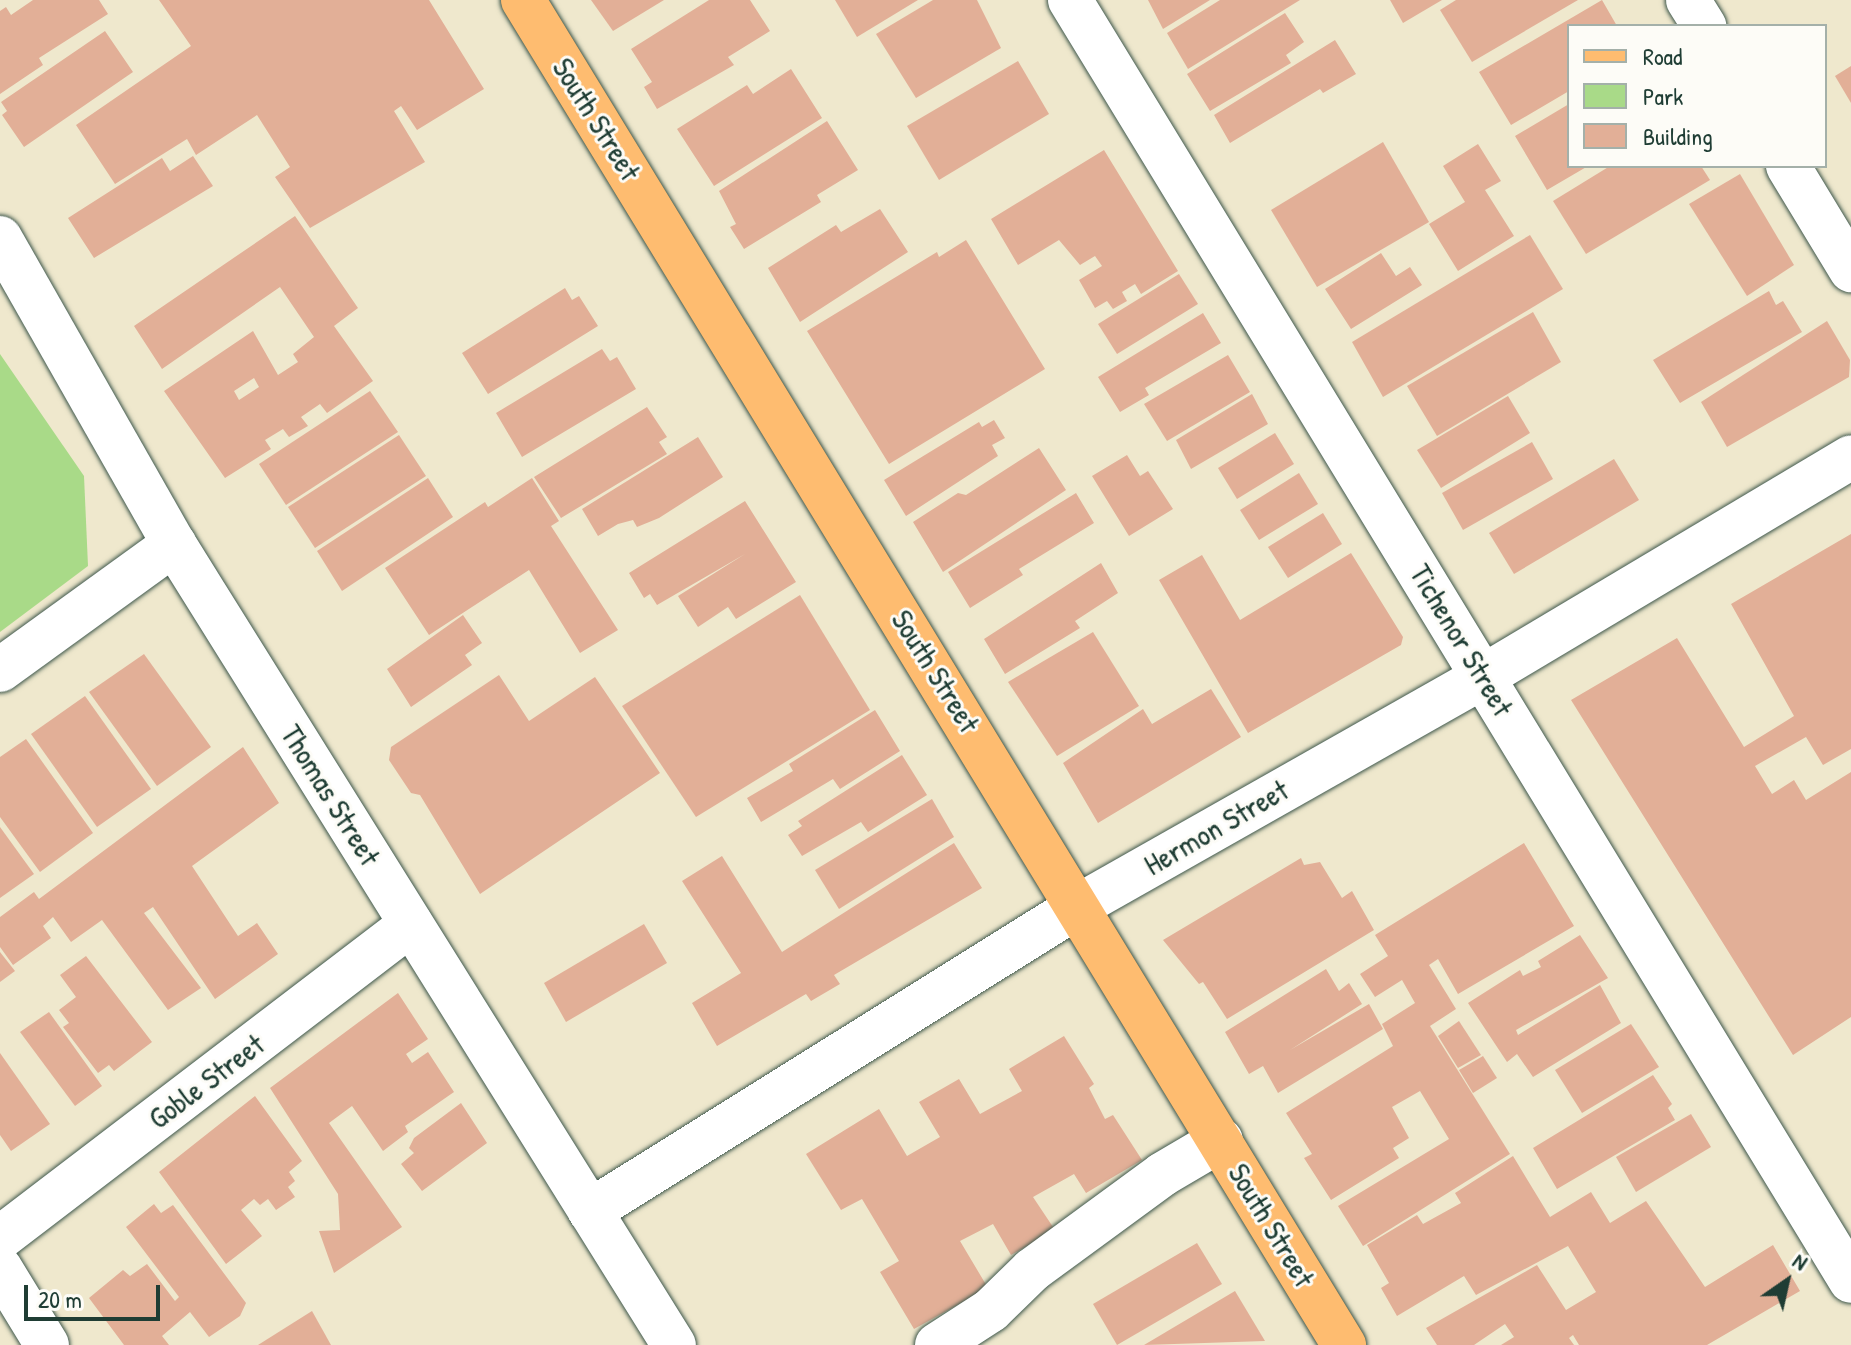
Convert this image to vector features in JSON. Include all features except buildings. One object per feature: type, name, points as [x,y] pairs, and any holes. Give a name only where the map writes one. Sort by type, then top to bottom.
[{"type":"main road","name":"South Street","points":[[523,0],[1080,905],[1344,1345]]},
{"type":"street","name":"Tichenor Street","points":[[1070,0],[1851,1281]]},
{"type":"street","points":[[1688,0],[1703,24]]},
{"type":"street","points":[[1789,168],[1851,270]]},
{"type":"street","name":"Thomas Street","points":[[0,238],[174,544],[674,1345]]},
{"type":"street","name":"Hermon Street","points":[[590,1211],[1080,905],[1484,676],[1851,457]]},
{"type":"street","points":[[0,670],[174,544]]},
{"type":"street","name":"Goble Street","points":[[0,1238],[411,924]]},
{"type":"street","points":[[937,1345],[991,1310],[1032,1270],[1163,1174],[1221,1140]]},
{"type":"street","points":[[0,1268],[47,1345]]},
{"type":"green space","points":[[0,354],[84,476],[88,566],[0,632]]}]
